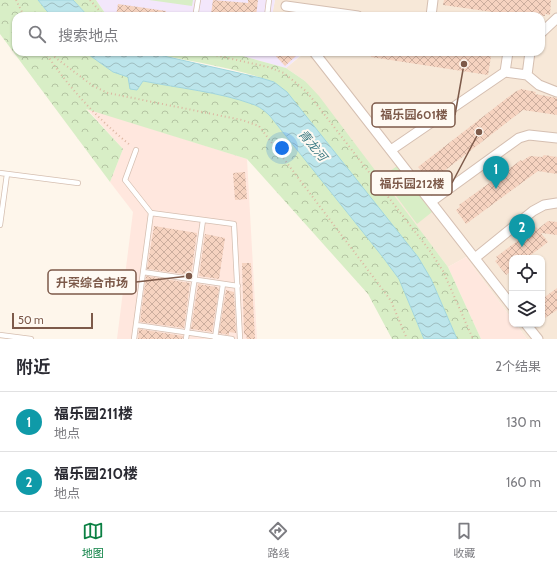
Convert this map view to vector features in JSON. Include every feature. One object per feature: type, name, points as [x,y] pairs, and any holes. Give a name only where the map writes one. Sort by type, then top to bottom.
[{"type":"street","points":[[432,12],[433,0]]},
{"type":"street","points":[[287,3],[336,12]]},
{"type":"street","points":[[545,29],[557,18]]},
{"type":"street","points":[[317,56],[432,201],[509,302]]},
{"type":"street","points":[[505,72],[507,56]]},
{"type":"street","points":[[527,75],[529,56]]},
{"type":"street","points":[[391,150],[505,72],[527,75],[538,85],[557,92]]},
{"type":"street","points":[[432,201],[519,138],[529,134],[557,138]]},
{"type":"street","points":[[475,258],[544,204],[557,203]]},
{"type":"street","points":[[528,327],[538,339]]},
{"type":"lane","points":[[196,12],[198,0]]},
{"type":"lane","points":[[267,12],[269,0]]},
{"type":"lane","points":[[136,150],[125,180],[151,213],[234,224],[240,339]]},
{"type":"lane","points":[[0,172],[78,184]]},
{"type":"lane","points":[[0,225],[7,174]]},
{"type":"lane","points":[[134,339],[151,213]]},
{"type":"lane","points":[[186,339],[203,220]]},
{"type":"lane","points":[[143,272],[238,286]]},
{"type":"lane","points":[[215,338],[223,284]]},
{"type":"lane","points":[[136,325],[187,332],[215,338],[232,339]]},
{"type":"lane","points":[[0,335],[31,339]]},
{"type":"path","points":[[16,0],[22,12]]},
{"type":"path","points":[[90,0],[100,12]]},
{"type":"path","points":[[49,56],[60,75],[86,105],[108,127],[136,150]]},
{"type":"path","points":[[52,56],[93,86],[108,93],[242,120],[259,126],[391,301],[408,339]]},
{"type":"path","points":[[219,56],[268,67],[284,73],[307,92],[430,251],[443,271],[473,339]]},
{"type":"shaded area","points":[[96,0],[275,0],[273,12],[104,12]]},
{"type":"shaded area","points":[[275,0],[557,0],[557,339],[527,339],[518,327],[545,327],[545,255],[509,255],[509,315],[466,257],[448,267],[305,81],[286,68],[301,56],[545,56],[545,12],[273,12]]},
{"type":"shaded area","points":[[242,56],[300,56],[286,68]]},
{"type":"shaded area","points":[[86,108],[247,159],[257,339],[117,339],[133,212],[110,182],[123,149]]},
{"type":"shaded area","points":[[466,257],[509,315],[509,327],[518,327],[527,339],[481,339],[448,267]]},
{"type":"green space","points":[[0,0],[38,0],[48,12],[12,12],[12,50],[0,34]]},
{"type":"green space","points":[[73,0],[96,0],[104,12],[84,12]]},
{"type":"green space","points":[[149,0],[193,0],[192,6]]},
{"type":"green space","points":[[16,56],[91,56],[113,72],[129,77],[137,90],[143,81],[226,96],[259,107],[270,116],[399,279],[424,339],[392,339],[368,294],[247,159],[86,109],[123,149],[110,182]]},
{"type":"green space","points":[[166,56],[242,56],[286,68],[305,81],[319,96],[448,267],[481,339],[457,339],[431,279],[274,82],[227,68]]},
{"type":"green space","points":[[397,166],[432,212],[417,224],[382,177]]},
{"type":"water","points":[[38,0],[73,0],[84,12],[48,12]]},
{"type":"water","name":"青龙河","points":[[91,56],[164,56],[261,78],[274,82],[287,92],[418,257],[431,279],[457,339],[424,339],[399,279],[270,116],[259,107],[226,96],[143,81],[137,90],[130,89],[128,77],[113,72]]},
{"type":"building","points":[[213,0],[248,3],[248,0],[258,0],[256,12],[211,12]]},
{"type":"building","points":[[444,0],[551,0],[550,15],[545,14],[545,12],[493,12],[443,5]]},
{"type":"building","points":[[118,4],[166,11],[166,12],[117,12]]},
{"type":"building","points":[[276,56],[296,56],[285,66]]},
{"type":"building","points":[[371,56],[491,56],[488,75]]},
{"type":"building","points":[[521,89],[536,92],[535,94],[557,98],[557,115],[523,110],[430,182],[418,167],[515,92]]},
{"type":"building","points":[[544,155],[557,157],[557,174],[538,171],[466,224],[456,210],[460,207],[459,205],[521,160],[522,161],[530,156],[542,157]]},
{"type":"building","points":[[245,172],[247,199],[235,200],[233,173]]},
{"type":"building","points":[[548,221],[557,222],[557,235],[541,233],[548,242],[531,255],[509,255],[509,272],[506,275],[495,261],[498,259],[496,257],[536,227],[538,229]]},
{"type":"building","points":[[154,226],[197,233],[191,275],[147,269]]},
{"type":"building","points":[[205,234],[225,238],[219,279],[199,276]]},
{"type":"building","points":[[242,263],[251,263],[255,339],[247,339],[246,335],[244,334]]},
{"type":"building","points":[[146,276],[190,283],[184,328],[140,322]]},
{"type":"building","points":[[198,284],[217,287],[219,289],[212,332],[191,329]]},
{"type":"building","points":[[557,288],[557,310],[545,318],[545,297]]},
{"type":"building","points":[[226,290],[234,292],[236,333],[229,332],[229,335],[219,333]]},
{"type":"building","points":[[139,329],[183,336],[182,339],[138,339]]},
{"type":"place","name":"福乐园601楼","points":[[464,64]]},
{"type":"place","name":"福乐园212楼","points":[[479,132]]},
{"type":"place","name":"福乐园211楼","points":[[496,189]]},
{"type":"place","name":"福乐园210楼","points":[[522,247]]},
{"type":"place","name":"升荣综合市场","points":[[189,276]]}]
